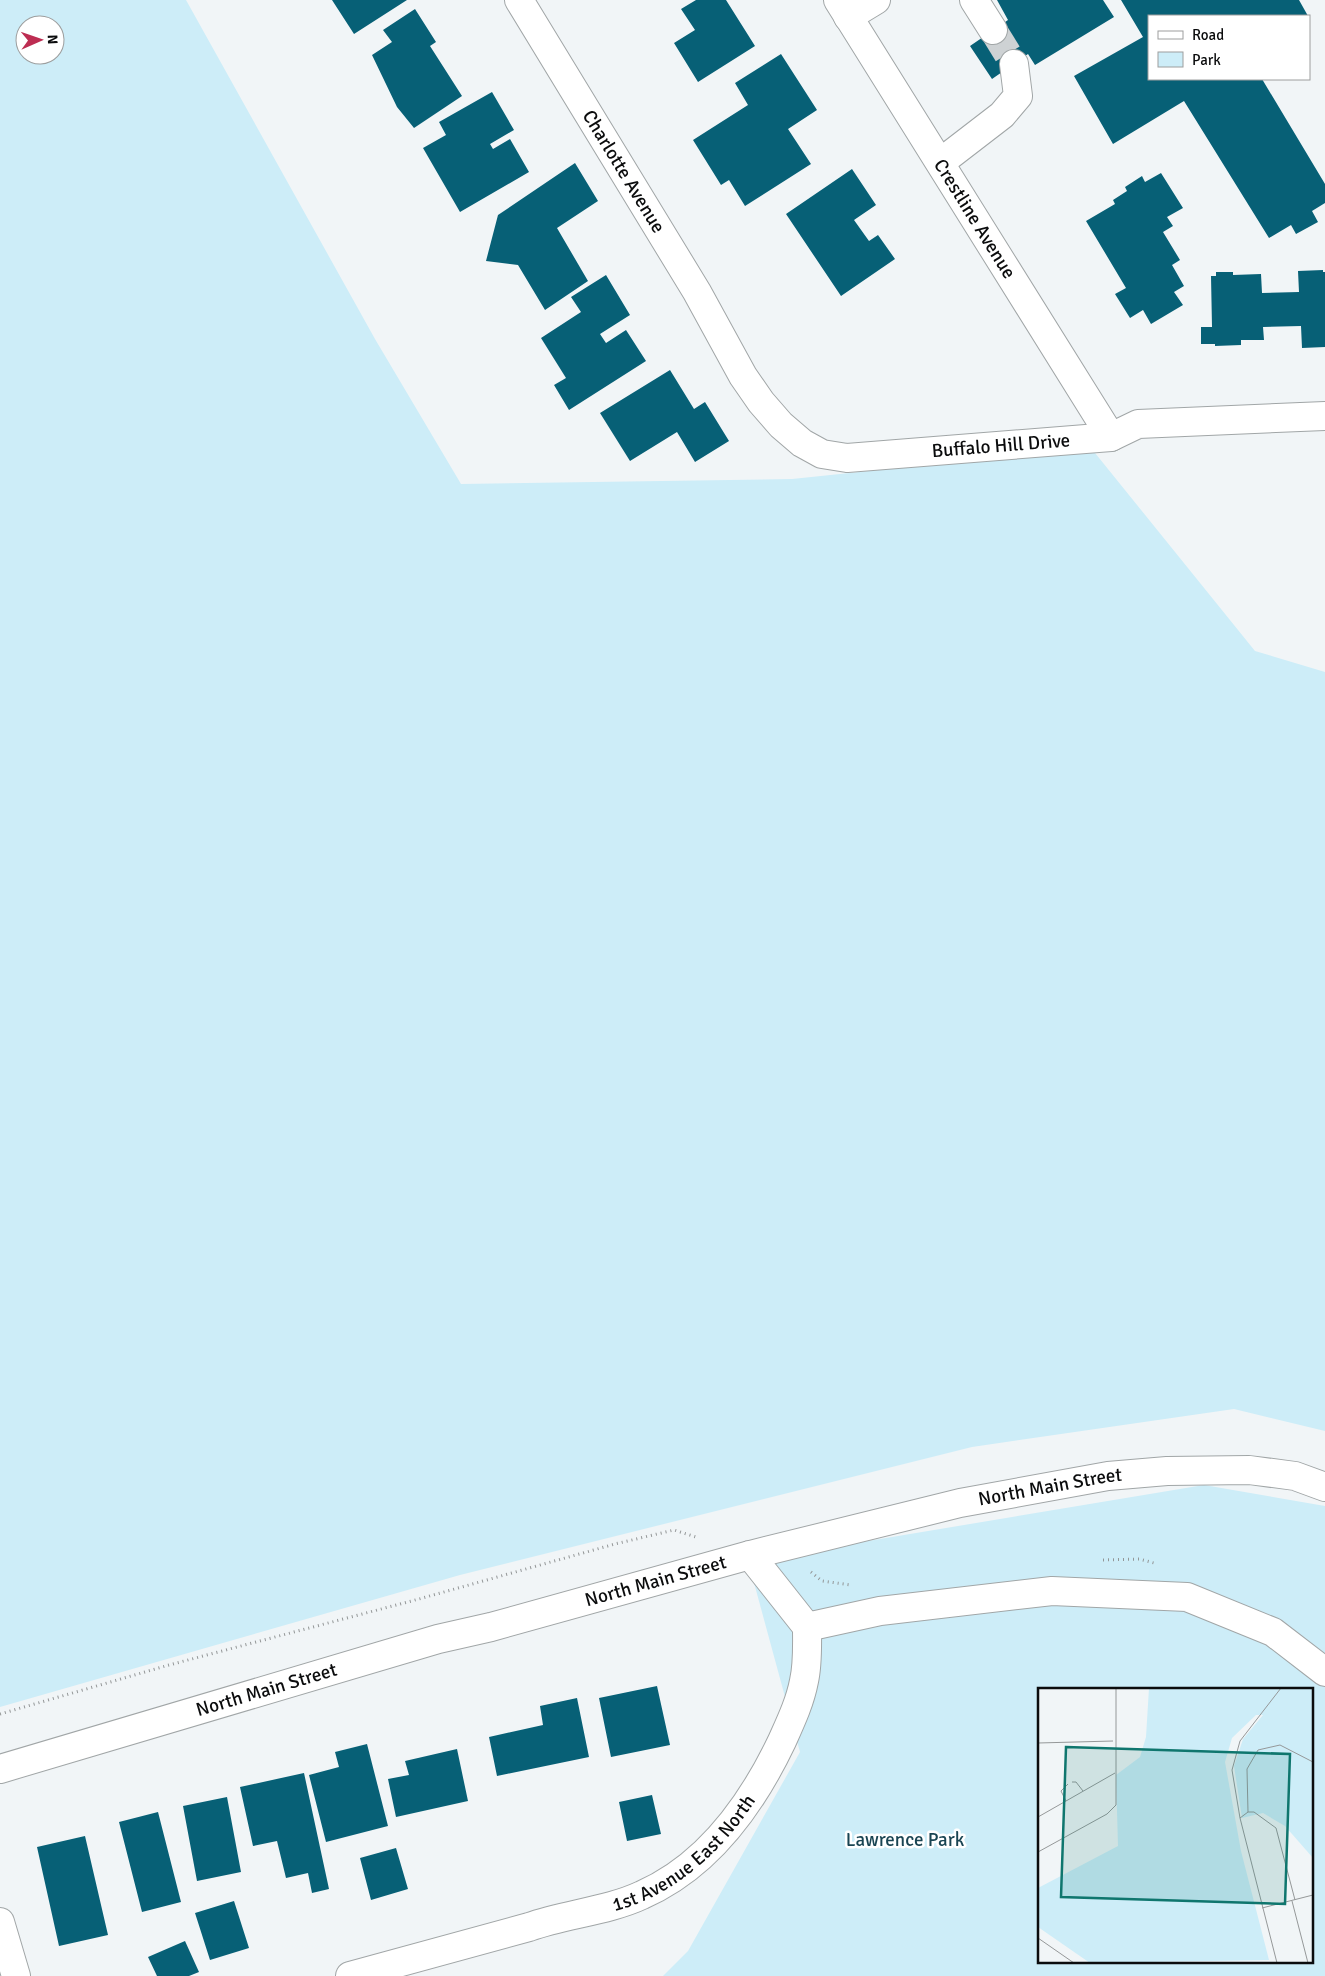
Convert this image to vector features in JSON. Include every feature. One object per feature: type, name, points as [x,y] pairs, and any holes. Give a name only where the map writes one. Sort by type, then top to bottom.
[{"type":"street","name":"Charlotte Avenue","points":[[520,0],[661,232],[726,345]]},
{"type":"street","points":[[843,8],[876,0]]},
{"type":"street","points":[[974,0],[993,30]]},
{"type":"street","name":"Crestline Avenue","points":[[843,8],[1110,437]]},
{"type":"street","points":[[940,162],[1002,115],[1018,96],[1014,64]]},
{"type":"street","name":"Buffalo Hill Drive","points":[[726,345],[743,376],[761,402],[776,419],[802,443],[822,454],[847,458],[1110,437],[1138,424],[1325,416]]},
{"type":"street","name":"North Main Street","points":[[0,1770],[438,1639],[750,1555],[960,1503],[1108,1476],[1167,1471],[1249,1470],[1295,1476],[1325,1486]]},
{"type":"street","points":[[750,1555],[808,1627],[880,1611],[1052,1591],[1187,1597],[1273,1632],[1325,1672]]},
{"type":"street","name":"1st Avenue East North","points":[[350,1976],[641,1896],[681,1874],[728,1830],[769,1767],[798,1706],[805,1678],[808,1627]]},
{"type":"street","points":[[0,1922],[16,1976]]},
{"type":"green space","points":[[0,0],[186,0],[375,339],[461,484],[792,479],[1091,448],[1255,651],[1325,672],[1325,1431],[1234,1409],[972,1447],[460,1575],[0,1707]]},
{"type":"green space","name":"Lawrence Park","points":[[1204,1485],[1325,1506],[1325,1976],[663,1976],[688,1951],[800,1752],[750,1568],[826,1548]]},
{"type":"building","points":[[332,0],[407,0],[354,34]]},
{"type":"building","points":[[696,0],[726,0],[755,46],[698,82],[674,43],[695,30],[681,9]]},
{"type":"building","points":[[997,0],[1103,0],[1114,17],[1035,65],[1028,54],[992,79],[970,46],[1008,20]]},
{"type":"building","points":[[1121,0],[1299,0],[1307,15],[1148,15],[1148,80],[1263,80],[1325,184],[1325,203],[1312,211],[1318,222],[1296,234],[1291,225],[1269,238],[1184,101],[1113,144],[1074,76],[1143,37]]},
{"type":"building","points":[[415,9],[436,42],[430,46],[462,96],[414,128],[397,107],[372,55],[392,42],[383,30]]},
{"type":"building","points":[[781,54],[817,110],[788,129],[811,164],[745,206],[729,180],[721,185],[693,140],[748,105],[735,83]]},
{"type":"building","points":[[492,92],[514,130],[490,144],[493,149],[510,139],[529,172],[460,212],[423,148],[446,135],[439,122]]},
{"type":"building","points":[[575,163],[598,201],[557,228],[588,281],[545,310],[518,265],[486,261],[498,215]]},
{"type":"building","points":[[852,169],[876,205],[854,220],[869,241],[878,235],[895,259],[841,296],[786,214]]},
{"type":"building","points":[[1161,173],[1183,208],[1167,217],[1173,226],[1163,232],[1180,260],[1172,265],[1184,286],[1174,292],[1183,305],[1151,324],[1143,310],[1130,318],[1115,294],[1126,288],[1086,221],[1115,204],[1113,200],[1127,191],[1125,187],[1142,176],[1145,182]]},
{"type":"building","points":[[1323,270],[1325,272],[1325,347],[1302,348],[1301,326],[1263,327],[1264,340],[1241,340],[1241,345],[1215,346],[1215,344],[1201,344],[1201,327],[1212,327],[1211,276],[1216,276],[1216,272],[1233,272],[1233,275],[1261,274],[1262,293],[1299,292],[1298,271]]},
{"type":"building","points":[[606,275],[630,315],[600,334],[606,343],[626,330],[646,361],[569,410],[554,385],[566,378],[541,338],[581,312],[571,297]]},
{"type":"building","points":[[670,370],[694,409],[705,402],[729,441],[695,462],[677,432],[630,461],[600,413]]},
{"type":"building","points":[[657,1686],[670,1745],[611,1757],[599,1698]]},
{"type":"building","points":[[577,1698],[589,1757],[497,1776],[489,1737],[543,1725],[540,1706]]},
{"type":"building","points":[[367,1744],[388,1826],[326,1842],[309,1775],[339,1767],[335,1752]]},
{"type":"building","points":[[457,1749],[468,1801],[396,1817],[388,1779],[409,1775],[405,1761]]},
{"type":"building","points":[[304,1773],[329,1889],[312,1893],[308,1873],[286,1878],[277,1841],[253,1846],[240,1787]]},
{"type":"building","points":[[652,1795],[661,1834],[627,1841],[619,1802]]},
{"type":"building","points":[[227,1797],[241,1872],[197,1881],[183,1806]]},
{"type":"building","points":[[158,1812],[181,1902],[142,1912],[119,1822]]},
{"type":"building","points":[[85,1836],[108,1935],[59,1946],[37,1847]]},
{"type":"building","points":[[396,1848],[408,1889],[371,1900],[360,1858]]},
{"type":"building","points":[[234,1901],[249,1948],[210,1960],[195,1913]]},
{"type":"building","points":[[185,1941],[199,1972],[189,1976],[157,1976],[148,1957]]},
{"type":"tunnel","points":[[993,30],[1014,64]]}]
